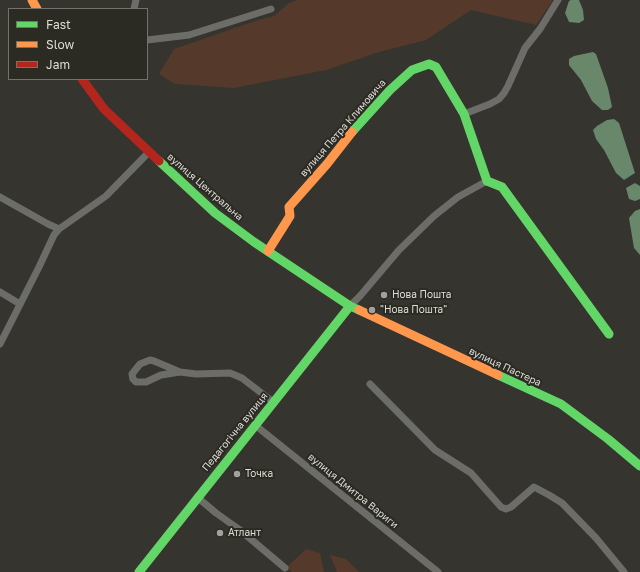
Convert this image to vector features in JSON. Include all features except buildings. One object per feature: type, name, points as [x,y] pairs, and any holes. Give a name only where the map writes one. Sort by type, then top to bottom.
[{"type":"street","points":[[464,114],[490,104],[499,99],[504,93],[525,48],[540,29],[558,0]]},
{"type":"street","points":[[148,40],[189,35],[271,9]]},
{"type":"street","name":"вулиця Петра Климовича","points":[[268,251],[290,216],[289,207],[327,164],[359,124],[390,90],[412,70],[429,64],[436,67],[464,114],[487,181]]},
{"type":"street","name":"вулиця Центральна","points":[[83,80],[104,109],[215,213],[268,251],[350,306]]},
{"type":"street","points":[[0,344],[39,268],[54,235],[59,229],[106,196],[149,152]]},
{"type":"street","points":[[350,306],[399,250],[434,216],[458,197],[487,181],[502,187],[609,334]]},
{"type":"street","points":[[0,197],[59,229]]},
{"type":"street","points":[[0,292],[20,304]]},
{"type":"street","name":"Педагогічна вулиця","points":[[139,572],[350,306]]},
{"type":"street","name":"вулиця Пастера","points":[[350,306],[561,404],[608,439],[640,466]]},
{"type":"street","points":[[180,372],[161,375],[146,382],[136,382],[133,379],[132,374],[140,364],[150,360],[180,372],[196,374],[236,374],[273,402]]},
{"type":"street","points":[[370,384],[435,450],[470,473],[501,507],[506,509],[511,507],[534,487],[562,503],[596,538],[624,572]]},
{"type":"street","name":"вулиця Дмитра Вариги","points":[[255,425],[438,572]]},
{"type":"street","points":[[197,497],[286,568]]},
{"type":"shaded area","points":[[297,0],[553,0],[536,25],[471,10],[426,40],[379,52],[326,70],[234,88],[175,84],[159,74],[174,49],[258,20],[274,16],[289,3]]},
{"type":"shaded area","points":[[579,0],[583,10],[584,20],[579,23],[569,22],[565,13],[569,1]]},
{"type":"shaded area","points":[[593,52],[596,54],[608,88],[612,107],[608,110],[602,110],[592,101],[581,80],[569,65],[569,59],[574,56]]},
{"type":"shaded area","points":[[614,119],[619,123],[635,173],[624,180],[616,173],[604,150],[596,139],[593,130],[607,120]]},
{"type":"shaded area","points":[[635,183],[640,186],[640,199],[635,201],[629,199],[626,188]]},
{"type":"shaded area","points":[[640,209],[640,255],[634,248],[629,218],[635,211]]},
{"type":"shaded area","points":[[306,549],[320,553],[324,572],[292,572],[287,567]]},
{"type":"shaded area","points":[[330,555],[346,559],[359,572],[337,572]]},
{"type":"traffic: fast","points":[[352,132],[390,90],[412,70],[429,64],[436,67],[464,114],[487,181],[502,187],[609,334]]},
{"type":"traffic: fast","points":[[159,161],[215,213],[254,242],[350,306],[359,310]]},
{"type":"traffic: fast","points":[[139,572],[350,306]]},
{"type":"traffic: fast","points":[[498,375],[561,404],[608,439],[640,466]]},
{"type":"traffic: slow","points":[[32,0],[36,8]]},
{"type":"traffic: slow","points":[[268,251],[290,216],[289,207],[327,164],[352,132]]},
{"type":"traffic: slow","points":[[359,310],[498,375]]},
{"type":"traffic: jam","points":[[83,80],[104,109],[159,161]]},
{"type":"place","name":"Нова Пошта","points":[[384,295]]},
{"type":"place","name":"\"Нова Пошта\"","points":[[372,310]]},
{"type":"place","name":"Точка","points":[[237,474]]},
{"type":"place","name":"Атлант","points":[[220,533]]}]
